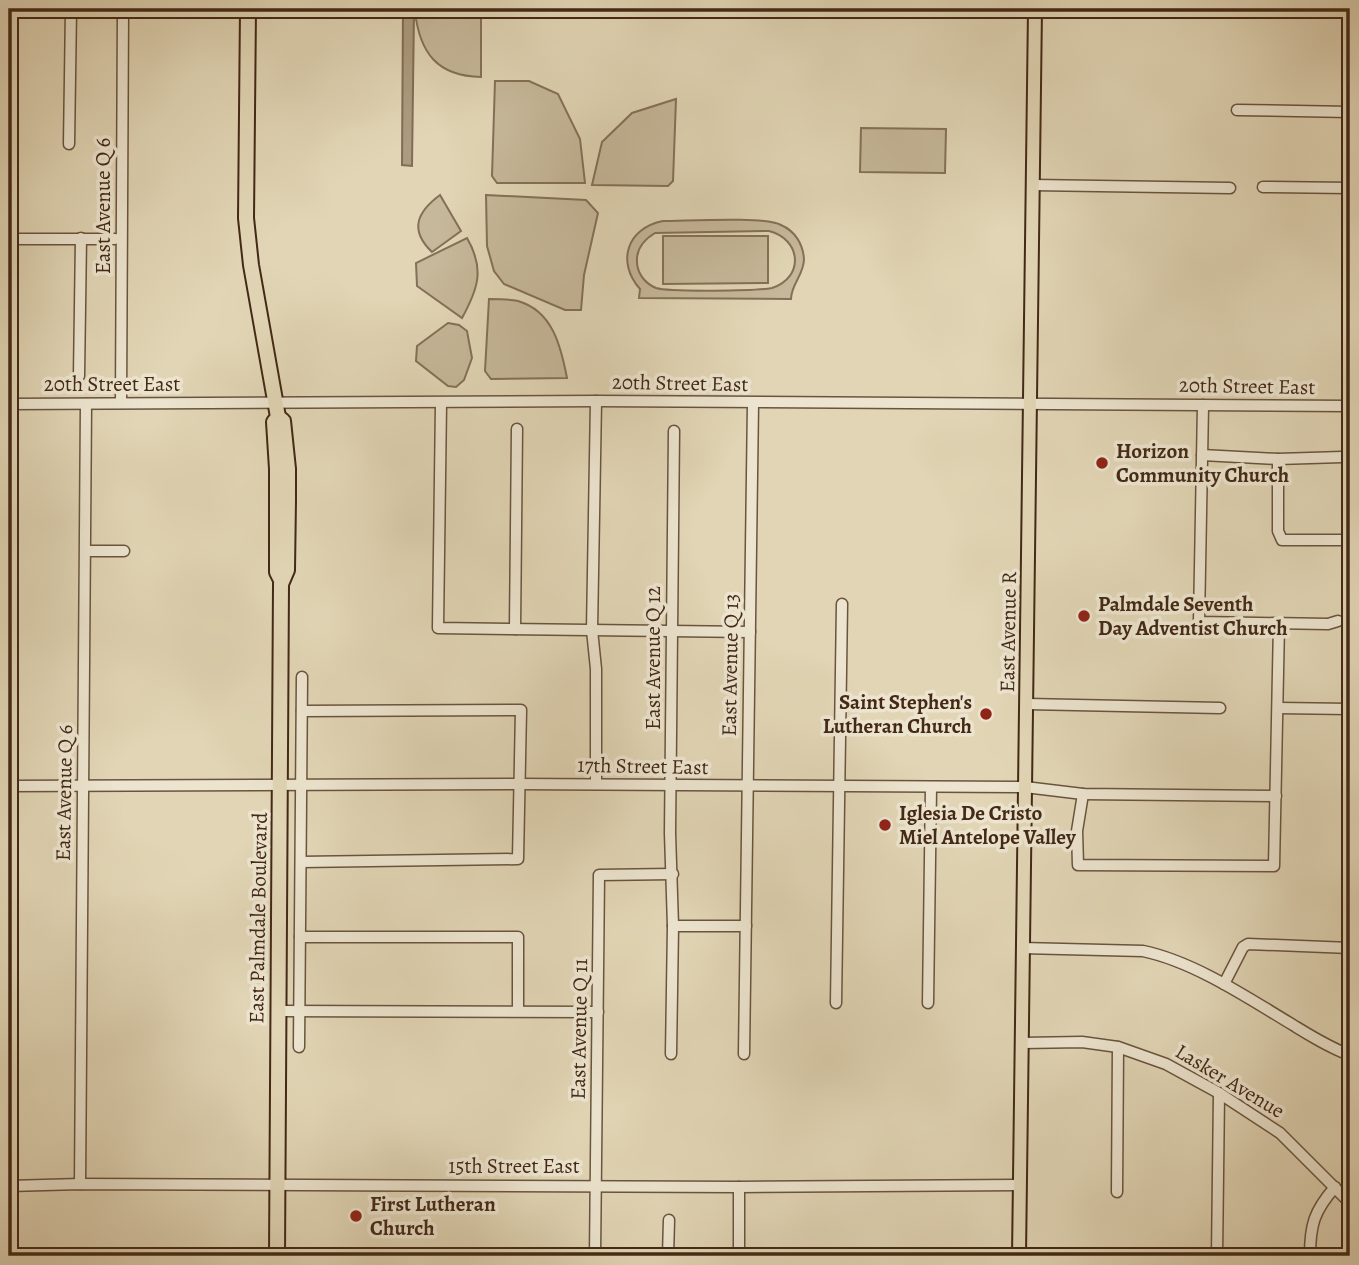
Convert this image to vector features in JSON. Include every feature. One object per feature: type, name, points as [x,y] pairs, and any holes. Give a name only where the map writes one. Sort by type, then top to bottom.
[{"type":"highway","name":"East Palmdale Boulevard","points":[[248,9],[246,225],[277,410],[283,421],[288,469],[287,569],[281,580]]},
{"type":"highway","name":"East Palmdale Boulevard","points":[[277,410],[274,422],[277,572],[281,580],[277,1256]]},
{"type":"highway","points":[[277,500],[281,504],[284,547],[288,550]]},
{"type":"main road","name":"East Avenue R","points":[[1019,1256],[1035,9]]},
{"type":"street","name":"East Avenue Q 6","points":[[69,144],[71,9]]},
{"type":"street","name":"East Avenue Q 6","points":[[121,403],[123,9]]},
{"type":"street","points":[[1237,110],[1350,112]]},
{"type":"street","points":[[1033,185],[1230,188]]},
{"type":"street","points":[[1263,187],[1350,188]]},
{"type":"street","name":"East Avenue Q 6","points":[[79,376],[81,238]]},
{"type":"street","points":[[9,239],[115,239]]},
{"type":"street","name":"20th Street East","points":[[9,404],[121,403],[277,410],[441,403],[596,401],[1350,406]]},
{"type":"street","points":[[596,401],[592,630],[596,669],[596,784]]},
{"type":"street","points":[[441,403],[438,628],[750,632]]},
{"type":"street","name":"East Avenue Q 13","points":[[744,1054],[753,403]]},
{"type":"street","name":"East Avenue Q 6","points":[[80,1184],[86,404]]},
{"type":"street","points":[[1202,405],[1199,622],[1328,624],[1338,621]]},
{"type":"street","points":[[515,629],[517,429]]},
{"type":"street","name":"East Avenue Q 12","points":[[671,1054],[674,431]]},
{"type":"street","points":[[1202,455],[1342,457]]},
{"type":"street","points":[[1278,458],[1278,531],[1282,540],[1350,540]]},
{"type":"street","points":[[86,551],[124,551]]},
{"type":"street","points":[[836,1003],[842,604]]},
{"type":"street","points":[[1083,794],[1077,831],[1078,865],[1274,866],[1279,624]]},
{"type":"street","name":"East Palmdale Boulevard","points":[[299,1046],[302,677]]},
{"type":"street","points":[[1027,704],[1220,708]]},
{"type":"street","points":[[1278,708],[1350,709]]},
{"type":"street","points":[[300,862],[518,859],[521,710],[302,711]]},
{"type":"street","name":"17th Street East","points":[[9,786],[596,784],[1025,787],[1083,794],[1276,796]]},
{"type":"street","points":[[928,1003],[931,787]]},
{"type":"street","name":"East Avenue Q 11","points":[[596,1256],[599,875],[673,874]]},
{"type":"street","points":[[673,926],[746,926]]},
{"type":"street","points":[[300,937],[518,937],[518,1011]]},
{"type":"street","points":[[1224,984],[1243,947],[1248,944],[1350,948]]},
{"type":"street","points":[[1023,948],[1143,951],[1159,954],[1224,984],[1312,1037],[1350,1055]]},
{"type":"street","points":[[278,1012],[598,1012]]},
{"type":"street","name":"Lasker Avenue","points":[[1022,1043],[1082,1042],[1118,1047],[1166,1064],[1219,1093],[1280,1133],[1350,1203]]},
{"type":"street","points":[[1117,1192],[1118,1047]]},
{"type":"street","points":[[1217,1256],[1219,1093]]},
{"type":"street","name":"15th Street East","points":[[9,1186],[1020,1185]]},
{"type":"street","points":[[739,1186],[739,1256]]},
{"type":"street","points":[[1310,1256],[1313,1217],[1322,1200],[1335,1187]]},
{"type":"street","points":[[668,1256],[669,1220]]},
{"type":"shaded area","points":[[403,9],[414,9],[412,166],[402,165]]},
{"type":"shaded area","points":[[415,12],[477,13],[481,17],[481,77],[453,72],[433,59],[421,39]]},
{"type":"shaded area","points":[[495,81],[529,81],[558,94],[580,139],[585,183],[497,183],[492,176]]},
{"type":"shaded area","points":[[676,99],[673,181],[668,186],[592,185],[602,142],[632,113]]},
{"type":"shaded area","points":[[861,128],[946,129],[945,173],[860,172]]},
{"type":"shaded area","points":[[440,195],[461,231],[432,252],[418,229],[421,215]]},
{"type":"shaded area","points":[[486,195],[586,200],[598,213],[584,275],[581,310],[565,310],[504,284],[494,271],[487,246]]},
{"type":"shaded area","points":[[743,220],[781,225],[797,239],[804,259],[791,299],[639,298],[640,289],[628,268],[627,257],[634,238],[651,225],[663,221]],"holes":[[[769,231],[780,235],[793,250],[794,267],[783,283],[772,288],[713,291],[656,288],[648,283],[638,268],[640,246],[655,233]]]},
{"type":"shaded area","points":[[663,236],[768,236],[768,283],[663,284]]},
{"type":"shaded area","points":[[467,238],[478,269],[472,298],[462,318],[417,286],[416,263]]},
{"type":"shaded area","points":[[489,299],[518,301],[540,313],[558,343],[567,378],[491,379],[485,371]]},
{"type":"shaded area","points":[[448,323],[459,325],[467,331],[472,358],[464,380],[456,387],[448,386],[416,361],[417,346]]},
{"type":"place","name":"Horizon Community Church","points":[[1102,463]]},
{"type":"place","name":"Palmdale Seventh Day Adventist Church","points":[[1084,616]]},
{"type":"place","name":"Saint Stephen's Lutheran Church","points":[[986,714]]},
{"type":"place","name":"Iglesia De Cristo Miel Antelope Valley","points":[[885,825]]},
{"type":"place","name":"First Lutheran Church","points":[[356,1216]]}]
